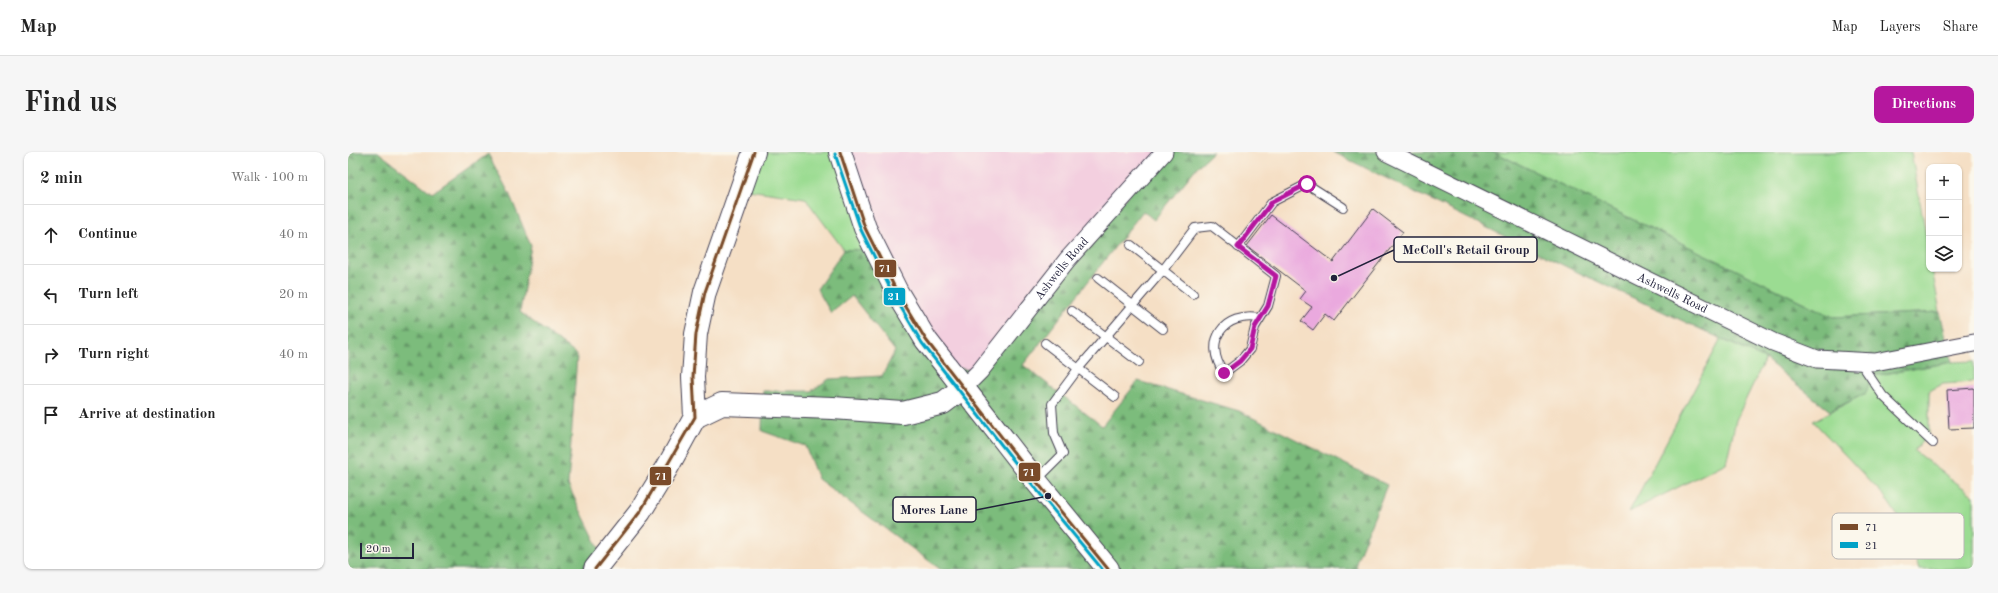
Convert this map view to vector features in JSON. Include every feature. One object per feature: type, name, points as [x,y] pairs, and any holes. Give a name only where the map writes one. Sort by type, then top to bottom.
[{"type":"street","points":[[595,569],[640,512],[667,468],[695,417],[693,383],[696,334],[706,292],[754,152]]},
{"type":"street","points":[[840,152],[865,228],[897,292],[926,340],[1036,481],[1108,569]]},
{"type":"street","name":"Ashwells Road","points":[[963,388],[980,371],[1067,260],[1164,152]]},
{"type":"street","name":"Ashwells Road","points":[[1386,152],[1773,342],[1817,359],[1876,362],[1974,343]]},
{"type":"street","points":[[693,383],[722,404]]},
{"type":"street","points":[[695,417],[722,404],[833,408],[903,413],[943,403],[963,388]]},
{"type":"lane","points":[[1238,247],[1272,202],[1307,184],[1343,207]]},
{"type":"lane","points":[[1036,481],[1063,454],[1054,433],[1052,404],[1078,369],[1163,270],[1195,228],[1212,226],[1276,276],[1268,306],[1255,327],[1250,349],[1240,361],[1224,373],[1217,363],[1215,352],[1220,329],[1237,318],[1247,316],[1260,318]]},
{"type":"lane","points":[[1131,245],[1193,294]]},
{"type":"lane","points":[[1098,278],[1163,329]]},
{"type":"lane","points":[[1072,311],[1139,362]]},
{"type":"lane","points":[[1045,343],[1115,397]]},
{"type":"lane","points":[[1859,361],[1883,396],[1933,443]]},
{"type":"shaded area","points":[[840,152],[1164,152],[980,371],[946,367],[926,340]]},
{"type":"green space","points":[[348,152],[378,152],[432,193],[488,154],[509,193],[531,246],[520,312],[577,355],[568,485],[611,569],[348,569]]},
{"type":"green space","points":[[754,152],[840,152],[875,249],[844,250],[805,198],[741,189]]},
{"type":"green space","points":[[1164,152],[1213,152],[1197,167],[1154,220],[1143,211],[1023,365],[1102,426],[1138,381],[1239,411],[1387,485],[1356,562],[1357,569],[940,569],[818,479],[805,446],[762,431],[763,391],[811,391],[829,379],[882,376],[895,351],[852,296],[831,313],[817,289],[844,250],[875,249],[946,367],[979,371]]},
{"type":"green space","points":[[1333,152],[1494,152],[1833,317],[1940,312],[1952,362],[1872,376],[1866,393],[1830,411],[1765,359],[1573,270]]},
{"type":"green space","points":[[1494,152],[1911,152],[1926,235],[1926,272],[1933,272],[1940,312],[1833,317]]},
{"type":"green space","points":[[1721,339],[1765,359],[1736,420],[1726,463],[1629,512]]},
{"type":"green space","points":[[1974,361],[1974,382],[1943,384],[1929,391],[1929,433],[1914,451],[1974,496],[1974,569],[1919,569],[1916,559],[1964,559],[1964,513],[1896,513],[1885,497],[1813,421],[1866,393],[1872,376],[1952,362]]},
{"type":"building","points":[[1373,209],[1403,232],[1334,321],[1325,314],[1313,330],[1301,321],[1312,307],[1300,299],[1306,291],[1247,246],[1271,215],[1333,262]]},
{"type":"building","points":[[1974,388],[1974,428],[1949,429],[1947,390]]},
{"type":"transit line","name":"71","points":[[595,569],[640,512],[695,417],[693,377],[696,334],[705,292],[754,152]]},
{"type":"transit line","name":"71","points":[[840,152],[865,228],[897,292],[926,340],[1036,481],[1108,569]]},
{"type":"transit line","name":"21","points":[[835,154],[861,230],[893,294],[922,343],[1032,484],[1102,569]]},
{"type":"place","name":"McColl's Retail Group","points":[[1334,278]]},
{"type":"place","name":"Mores Lane","points":[[1048,496]]},
{"type":"route","points":[[1224,373],[1240,361],[1250,349],[1255,327],[1268,306],[1276,276],[1238,247],[1272,202],[1307,184]]}]
